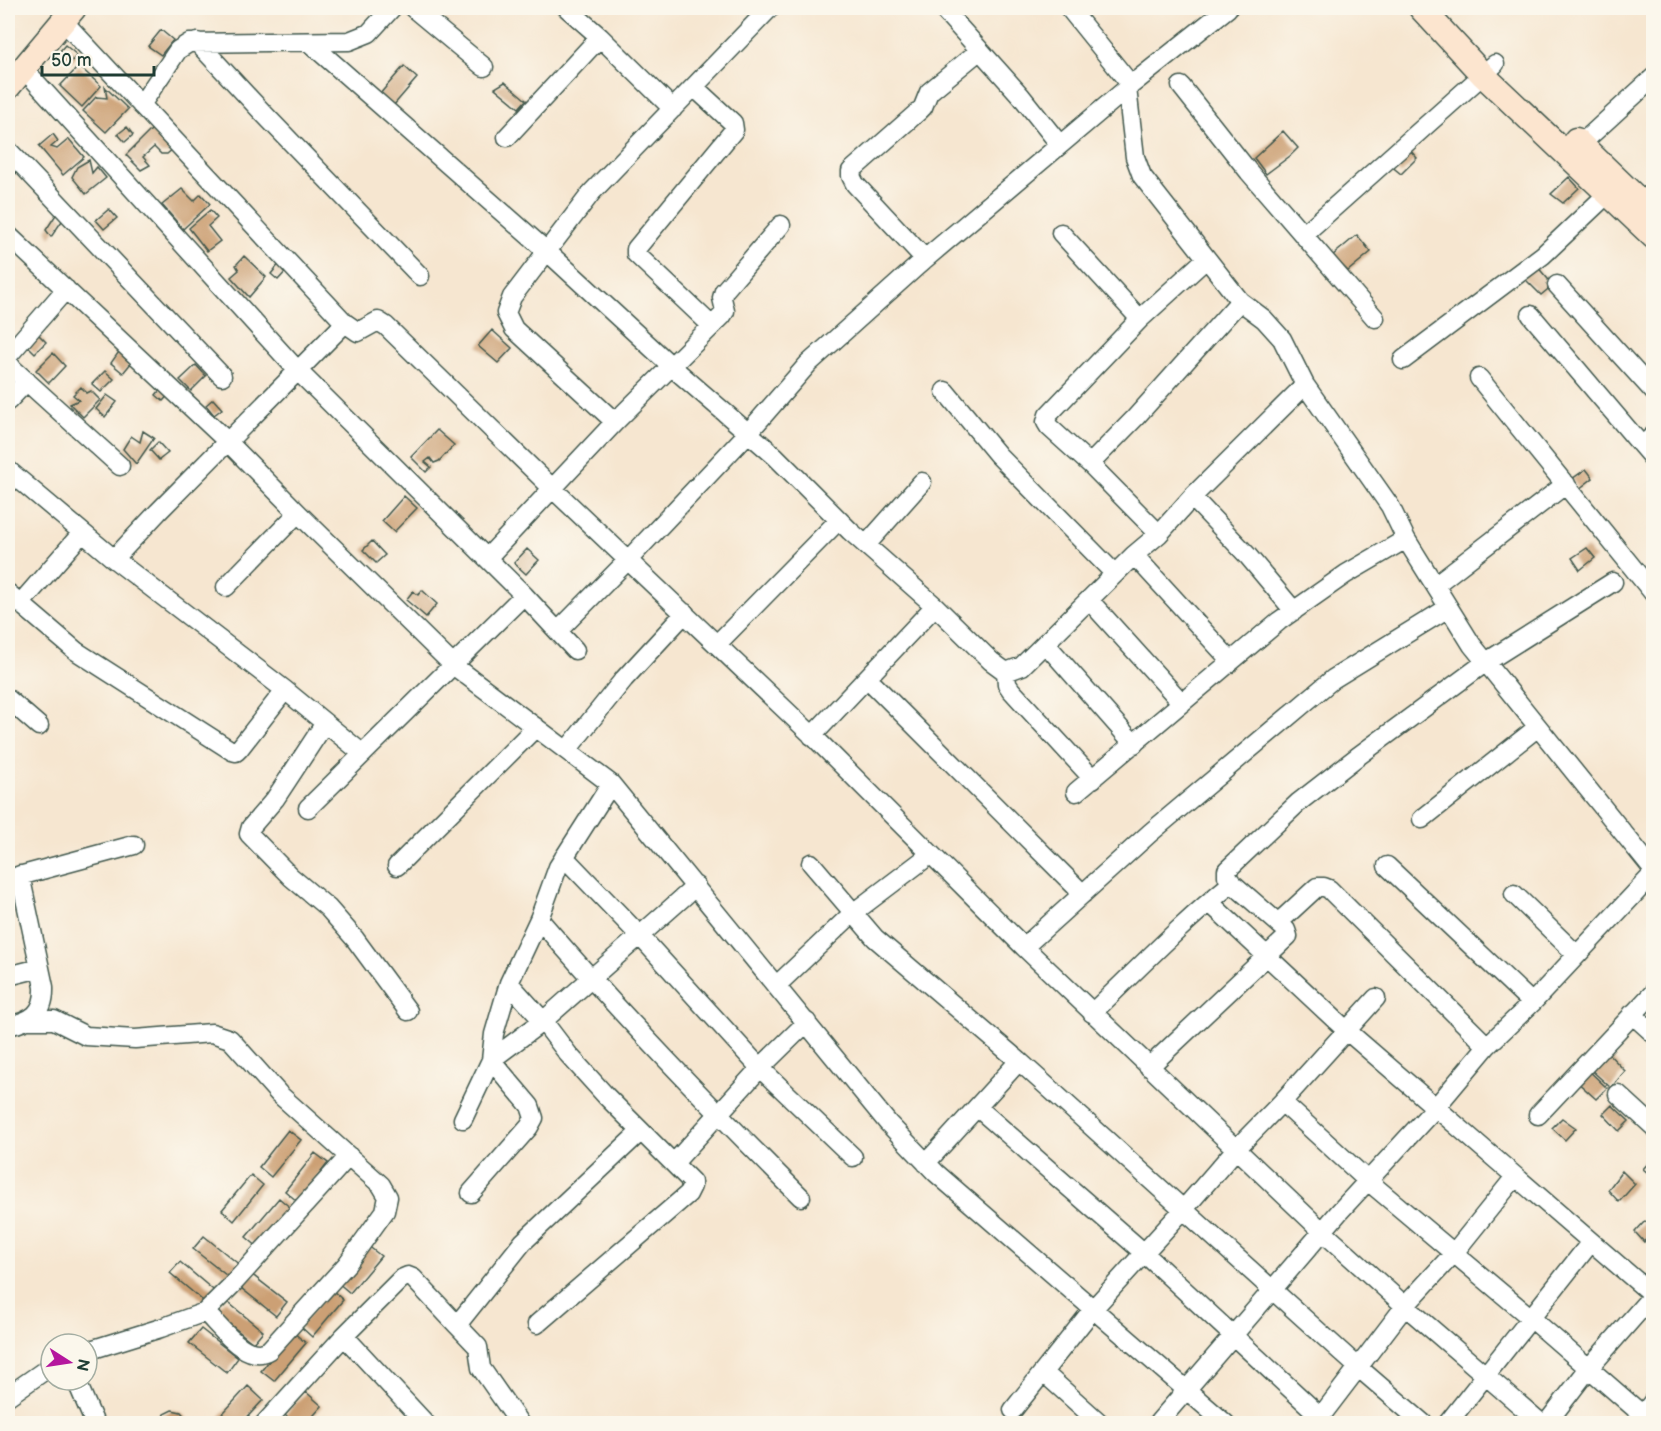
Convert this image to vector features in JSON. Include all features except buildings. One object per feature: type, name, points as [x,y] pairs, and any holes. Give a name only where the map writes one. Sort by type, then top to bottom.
[{"type":"street","points":[[141,105],[178,50],[189,43],[342,42],[361,38],[369,33],[392,8]]},
{"type":"street","points":[[413,8],[484,67]]},
{"type":"street","points":[[567,8],[600,37],[673,110]]},
{"type":"street","points":[[615,422],[514,329],[506,313],[512,297],[592,192],[770,8]]},
{"type":"street","points":[[942,8],[1021,96],[1060,146]]},
{"type":"street","points":[[1069,8],[1129,87],[1138,169],[1240,301],[1264,318],[1273,328],[1292,356],[1305,385],[1390,506],[1406,539],[1448,608],[1486,662],[1653,872],[1532,1003],[1487,1046],[1157,1424]]},
{"type":"street","points":[[558,631],[629,560],[808,364],[926,259],[1129,87],[1228,8]]},
{"type":"street","points":[[1421,8],[1489,69],[1581,144],[1614,188]]},
{"type":"street","points":[[1442,8],[1489,69],[1570,156],[1614,188],[1649,218]]},
{"type":"street","points":[[8,87],[67,13],[141,105],[345,323],[358,332],[374,322],[382,323],[812,736],[1092,1013],[1323,1232],[1405,1306],[1544,1424],[1653,1295],[1346,1030],[1209,902]]},
{"type":"street","points":[[507,137],[600,37]]},
{"type":"street","points":[[197,42],[420,276]]},
{"type":"street","points":[[310,43],[775,456],[866,545],[935,606],[991,661],[1006,672],[1007,684],[1011,690],[1093,779]]},
{"type":"street","points":[[926,259],[855,184],[851,171],[923,107],[928,92],[979,51]]},
{"type":"street","points":[[24,69],[298,371],[524,595],[575,650]]},
{"type":"street","points":[[1302,235],[1489,69]]},
{"type":"street","points":[[1581,144],[1653,77]]},
{"type":"street","points":[[1181,86],[1249,172],[1375,318]]},
{"type":"street","points":[[694,87],[730,120],[734,130],[636,249],[636,254],[712,326]]},
{"type":"street","points":[[8,150],[222,376]]},
{"type":"street","points":[[1403,360],[1543,255],[1614,188]]},
{"type":"street","points":[[487,558],[670,365],[712,326],[725,311],[722,298],[724,291],[782,225]]},
{"type":"street","points":[[1061,233],[1140,319]]},
{"type":"street","points":[[8,235],[228,442],[453,664],[611,784],[888,1123],[926,1163],[1226,1424]]},
{"type":"street","points":[[1159,534],[1090,464],[1049,427],[1047,418],[1140,319],[1206,259]]},
{"type":"street","points":[[1557,285],[1653,392]]},
{"type":"street","points":[[8,356],[66,289]]},
{"type":"street","points":[[1090,464],[1135,418],[1240,301]]},
{"type":"street","points":[[1532,315],[1650,447]]},
{"type":"street","points":[[114,559],[345,323]]},
{"type":"street","points":[[8,362],[120,466]]},
{"type":"street","points":[[1479,378],[1653,594]]},
{"type":"street","points":[[8,401],[27,381]]},
{"type":"street","points":[[1006,672],[1022,666],[1114,574],[1159,534],[1192,497],[1305,385]]},
{"type":"street","points":[[945,391],[998,455],[1114,574]]},
{"type":"street","points":[[8,470],[114,559],[285,690],[363,754]]},
{"type":"street","points":[[866,545],[922,482]]},
{"type":"street","points":[[1435,585],[1566,484]]},
{"type":"street","points":[[1192,497],[1248,556],[1294,611]]},
{"type":"street","points":[[226,587],[298,513]]},
{"type":"street","points":[[717,644],[840,520]]},
{"type":"street","points":[[82,533],[12,600],[76,651],[236,752],[285,690]]},
{"type":"street","points":[[1076,792],[1294,611],[1346,574],[1406,539]]},
{"type":"street","points":[[1134,555],[1231,661]]},
{"type":"street","points":[[1149,1067],[1288,936],[1286,930],[1232,883],[1227,876],[1227,870],[1299,802],[1486,662],[1613,582]]},
{"type":"street","points":[[308,808],[524,595]]},
{"type":"street","points":[[1089,600],[1182,703]]},
{"type":"street","points":[[812,736],[935,606]]},
{"type":"street","points":[[1024,946],[1150,833],[1333,680],[1448,608]]},
{"type":"street","points":[[567,750],[624,679],[685,613]]},
{"type":"street","points":[[1045,643],[1134,744]]},
{"type":"street","points":[[867,678],[1083,894]]},
{"type":"street","points":[[8,699],[39,726]]},
{"type":"street","points":[[325,723],[275,799],[251,827],[249,834],[291,877],[333,914],[355,939],[408,1011]]},
{"type":"street","points":[[397,866],[536,727]]},
{"type":"street","points":[[1422,819],[1538,728]]},
{"type":"street","points":[[463,1119],[491,1060],[494,1034],[509,983],[539,919],[558,867],[611,784]]},
{"type":"street","points":[[30,1020],[42,1005],[44,998],[39,968],[14,877],[134,845]]},
{"type":"street","points":[[777,985],[853,913],[931,854]]},
{"type":"street","points":[[564,856],[760,1068],[853,1157]]},
{"type":"street","points":[[811,863],[876,938],[1019,1061],[1424,1424]]},
{"type":"street","points":[[1387,866],[1532,1003]]},
{"type":"street","points":[[1092,1013],[1232,883]]},
{"type":"street","points":[[491,1060],[543,1021],[589,978],[696,886]]},
{"type":"street","points":[[1278,923],[1317,887],[1324,886],[1487,1046]]},
{"type":"street","points":[[1514,894],[1577,955]]},
{"type":"street","points":[[539,919],[589,978],[718,1114],[801,1197]]},
{"type":"street","points":[[8,976],[39,968]]},
{"type":"street","points":[[509,983],[543,1021],[568,1054],[640,1132],[692,1182],[688,1194],[537,1324]]},
{"type":"street","points":[[1538,1115],[1653,992]]},
{"type":"street","points":[[1013,1410],[1093,1309],[1143,1252],[1376,998]]},
{"type":"street","points":[[1632,1014],[1653,1034]]},
{"type":"street","points":[[8,1026],[30,1020],[54,1020],[86,1036],[135,1039],[202,1033],[222,1035],[235,1043],[279,1094],[381,1185],[388,1197],[388,1205],[347,1264],[269,1350],[262,1354],[254,1354],[241,1347],[205,1311]]},
{"type":"street","points":[[674,1163],[760,1068],[807,1022]]},
{"type":"street","points":[[471,1193],[529,1127],[534,1118],[530,1106],[491,1060]]},
{"type":"street","points":[[926,1163],[1019,1061]]},
{"type":"street","points":[[1618,1094],[1653,1126]]},
{"type":"street","points":[[1282,1102],[1368,1181],[1589,1368],[1643,1421],[1653,1400]]},
{"type":"street","points":[[977,1107],[1143,1252],[1233,1335],[1318,1420],[1405,1306],[1453,1254],[1515,1177]]},
{"type":"street","points":[[457,1325],[523,1242],[640,1132]]},
{"type":"street","points":[[99,1347],[161,1328],[205,1311],[231,1286],[349,1156]]},
{"type":"street","points":[[1448,1424],[1591,1242]]},
{"type":"street","points":[[264,1424],[344,1336],[401,1279],[407,1276],[417,1282],[447,1317],[478,1347],[481,1368],[520,1424]]},
{"type":"street","points":[[344,1336],[426,1424]]},
{"type":"street","points":[[1043,1372],[1101,1424]]},
{"type":"street","points":[[8,1396],[39,1374]]},
{"type":"street","points":[[81,1392],[95,1424]]}]
